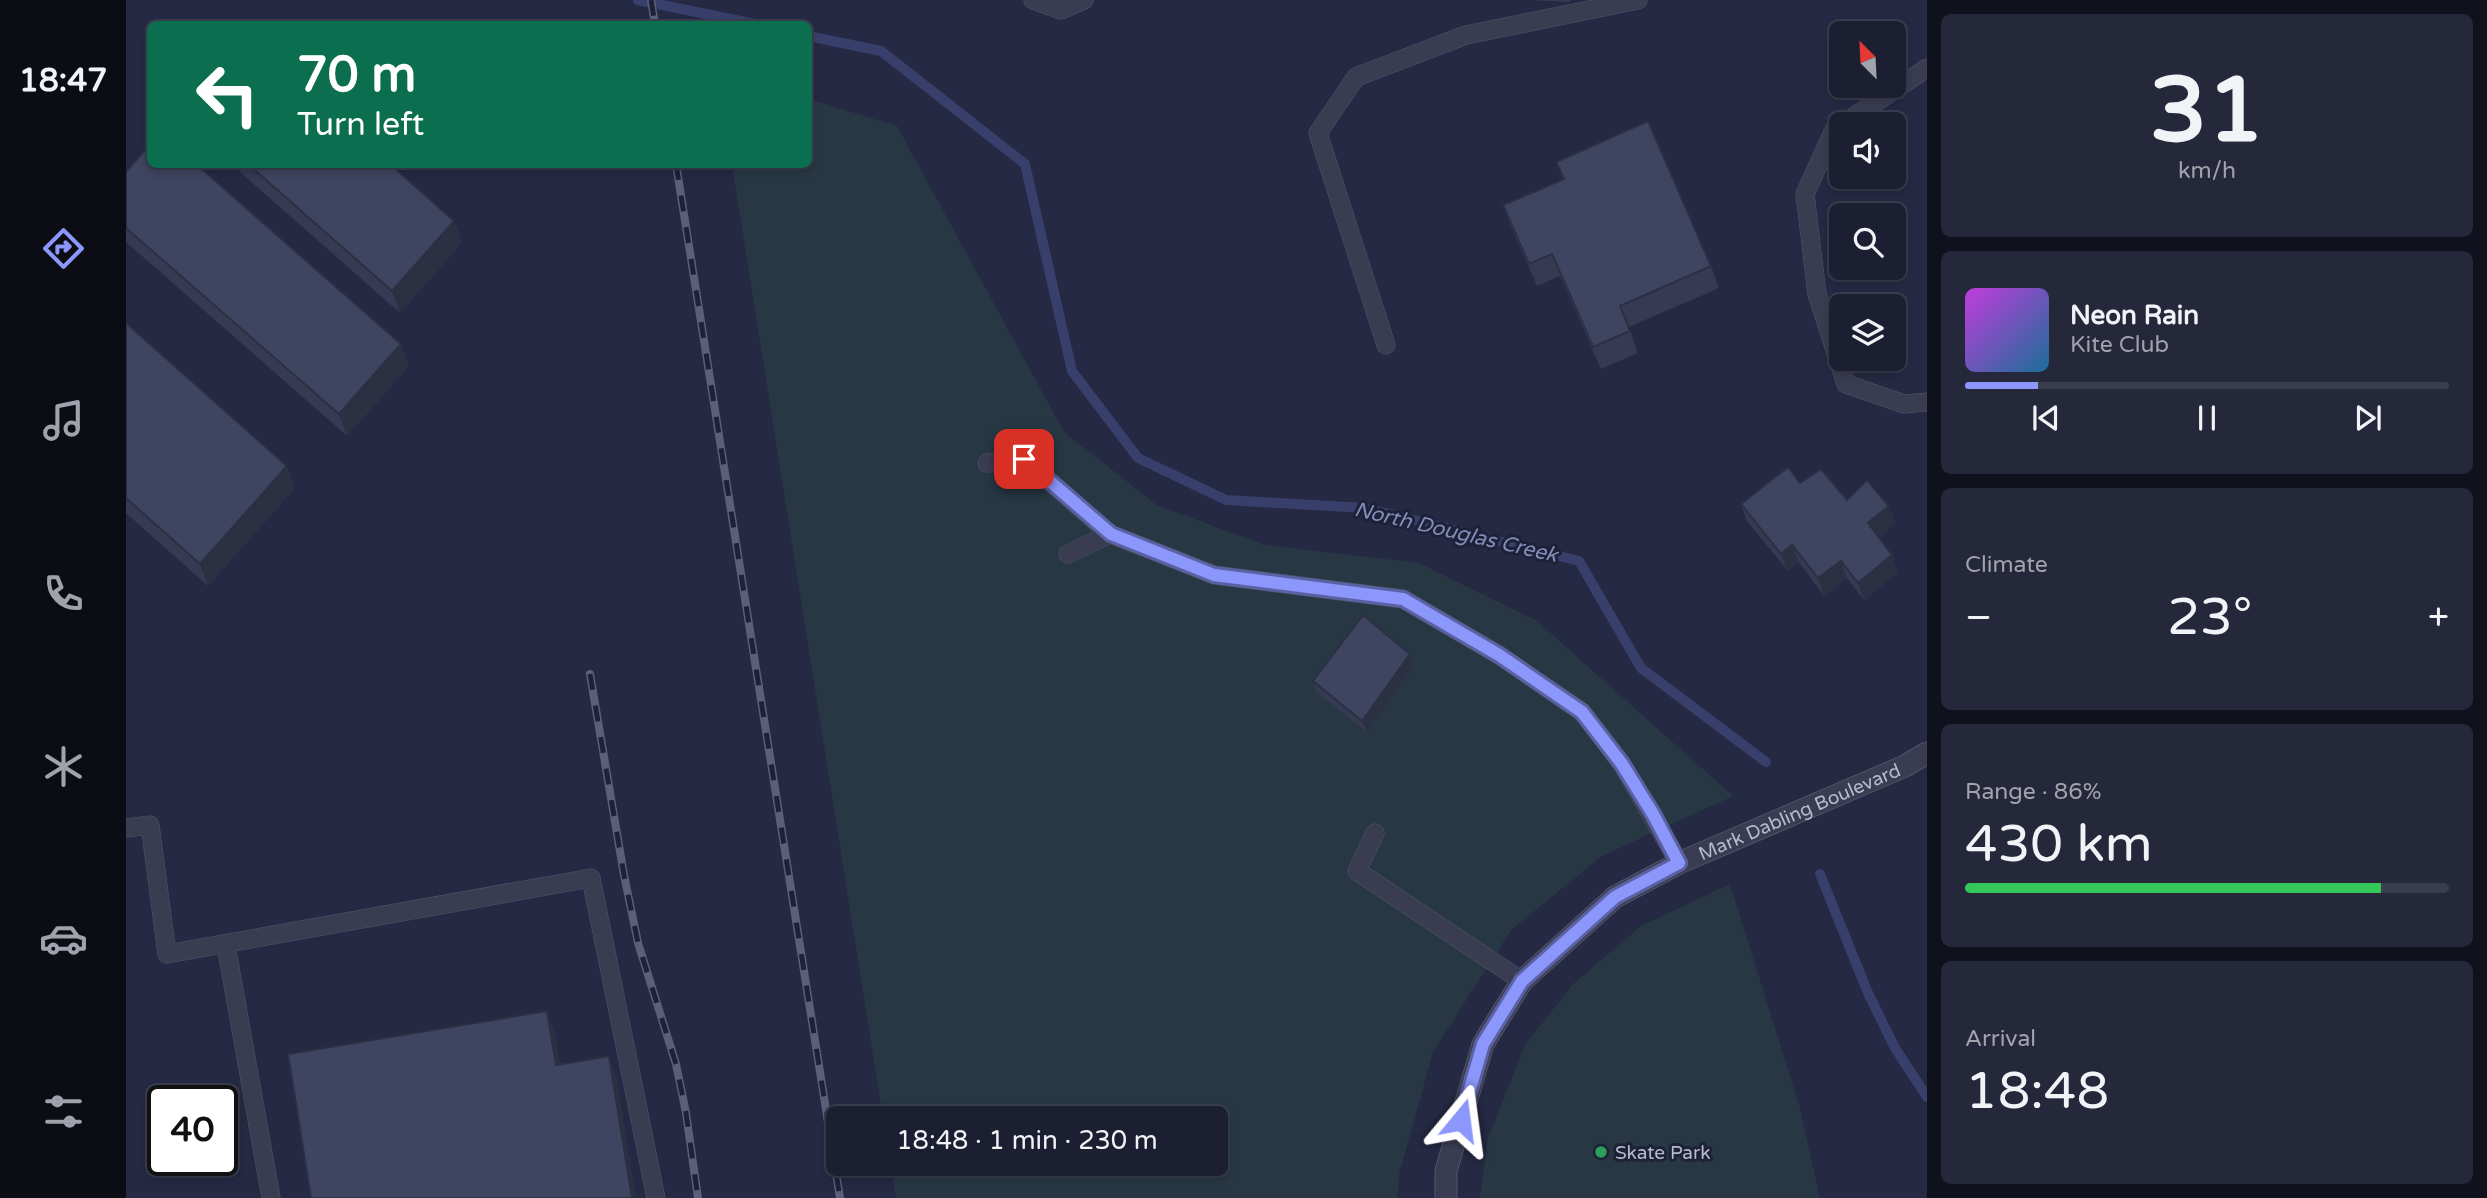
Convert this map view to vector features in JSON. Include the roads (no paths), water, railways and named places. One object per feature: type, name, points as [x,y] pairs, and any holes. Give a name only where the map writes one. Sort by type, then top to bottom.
[{"type":"street","name":"Mark Dabling Boulevard","points":[[1446,1198],[1447,1171],[1483,1044],[1522,981],[1615,897],[1679,863],[1905,766],[1927,753]]},
{"type":"lane","points":[[1033,0],[1061,10],[1084,0]]},
{"type":"lane","points":[[1385,345],[1318,133],[1356,77],[1466,35],[1638,0]]},
{"type":"lane","points":[[1861,112],[1927,68]]},
{"type":"lane","points":[[1829,141],[1805,194],[1817,294],[1846,384],[1904,404],[1927,402]]},
{"type":"lane","points":[[987,463],[1024,459],[1111,534],[1214,575],[1403,599],[1499,655],[1582,712],[1622,764],[1679,863]]},
{"type":"lane","points":[[1068,554],[1111,534]]},
{"type":"lane","points":[[126,828],[150,825],[167,954],[591,878],[656,1198]]},
{"type":"lane","points":[[1375,833],[1357,871],[1522,981]]},
{"type":"lane","points":[[226,944],[271,1198]]},
{"type":"waterway","name":"North Douglas Creek","points":[[638,0],[740,21]]},
{"type":"waterway","name":"North Douglas Creek","points":[[812,37],[881,51],[1025,164],[1072,371],[1138,458],[1226,500],[1365,508],[1579,561],[1641,668],[1766,762]]},
{"type":"waterway","points":[[1820,874],[1868,993],[1895,1048],[1927,1097]]},
{"type":"railway","points":[[651,0],[654,21]]},
{"type":"railway","points":[[677,168],[840,1198]]},
{"type":"railway","points":[[590,674],[638,943],[676,1064],[698,1198]]},
{"type":"place","name":"Skate Park","points":[[1601,1152]]}]
